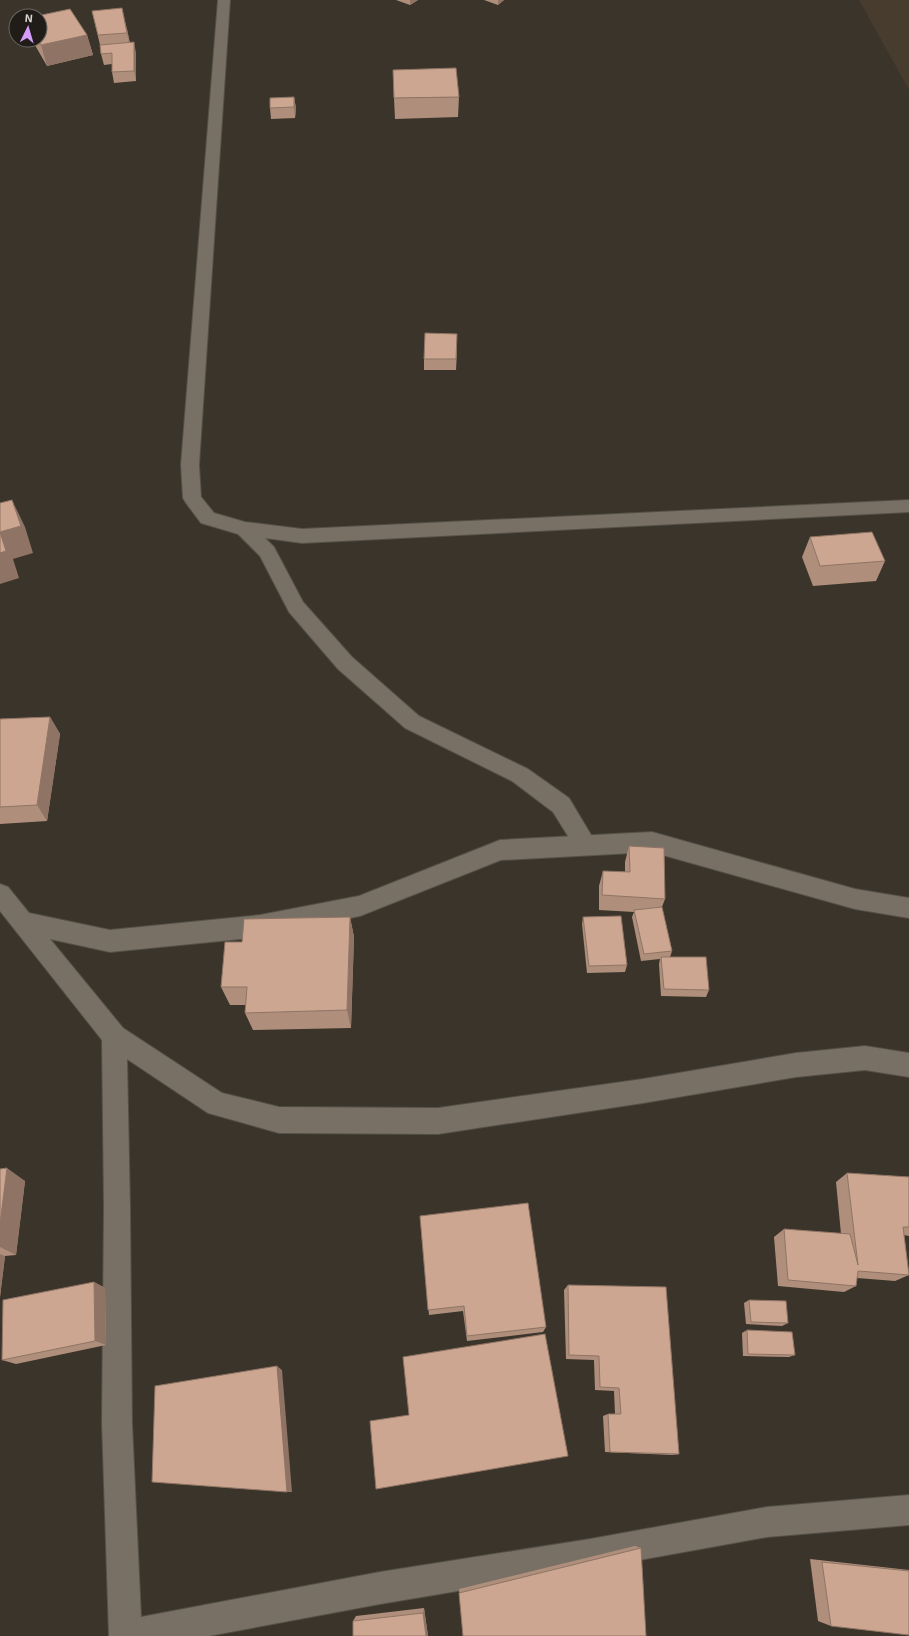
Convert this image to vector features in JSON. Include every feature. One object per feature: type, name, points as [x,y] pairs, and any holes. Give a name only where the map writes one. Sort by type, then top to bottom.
[{"type":"street","points":[[224,0],[190,466],[192,498],[208,518],[245,529],[302,536],[909,506]]},
{"type":"street","points":[[245,529],[267,552],[296,607],[345,662],[412,722],[520,775],[561,805],[586,846]]},
{"type":"street","points":[[23,922],[110,941],[260,926],[360,906],[500,850],[652,842],[855,899],[909,908]]},
{"type":"street","points":[[0,894],[114,1036],[217,1104],[279,1120],[438,1121],[644,1091],[796,1065],[865,1058],[909,1065]]},
{"type":"street","points":[[114,1036],[117,1207],[117,1423],[126,1636],[380,1588],[590,1554],[767,1522],[909,1510]]},
{"type":"shaded area","points":[[859,0],[909,0],[909,90]]},
{"type":"building","points":[[122,8],[127,33],[98,35],[92,11]]},
{"type":"building","points":[[70,9],[87,35],[48,43],[48,14]]},
{"type":"building","points":[[134,42],[134,71],[112,72],[112,53],[101,54],[100,45]]},
{"type":"building","points":[[456,68],[459,97],[394,98],[393,70]]},
{"type":"building","points":[[294,97],[294,107],[270,108],[270,98]]},
{"type":"building","points":[[425,333],[457,334],[456,359],[424,359]]},
{"type":"building","points":[[12,500],[21,526],[0,532],[0,503]]},
{"type":"building","points":[[0,532],[6,551],[0,553]]},
{"type":"building","points":[[872,532],[885,561],[820,566],[810,537]]},
{"type":"building","points":[[50,717],[37,805],[0,807],[0,719]]},
{"type":"building","points":[[629,846],[664,848],[665,899],[602,895],[603,871],[630,872]]},
{"type":"building","points":[[662,907],[672,951],[644,954],[634,910]]},
{"type":"building","points":[[621,916],[627,965],[589,966],[583,917]]},
{"type":"building","points":[[350,917],[347,1010],[245,1013],[247,987],[221,987],[225,942],[242,942],[244,919]]},
{"type":"building","points":[[661,957],[706,957],[709,990],[664,989]]},
{"type":"building","points":[[7,1168],[0,1224],[0,1169]]},
{"type":"building","points":[[847,1173],[909,1177],[909,1227],[903,1227],[909,1275],[858,1271],[856,1286],[788,1280],[784,1229],[850,1234],[858,1265]]},
{"type":"building","points":[[528,1203],[546,1327],[467,1336],[464,1306],[428,1310],[420,1216]]},
{"type":"building","points":[[94,1282],[95,1341],[2,1360],[3,1300]]},
{"type":"building","points":[[568,1285],[666,1287],[679,1454],[610,1452],[608,1414],[621,1414],[619,1388],[600,1387],[599,1356],[569,1355]]},
{"type":"building","points":[[749,1300],[786,1301],[788,1323],[751,1322]]},
{"type":"building","points":[[747,1330],[792,1332],[795,1355],[748,1354]]},
{"type":"building","points":[[545,1334],[568,1456],[376,1489],[370,1421],[409,1415],[403,1357]]},
{"type":"building","points":[[277,1366],[287,1492],[152,1482],[155,1386]]},
{"type":"building","points":[[641,1548],[646,1636],[463,1636],[459,1593]]},
{"type":"building","points":[[822,1562],[909,1571],[909,1635],[831,1626]]},
{"type":"building","points":[[423,1613],[426,1636],[353,1636],[353,1621]]}]
